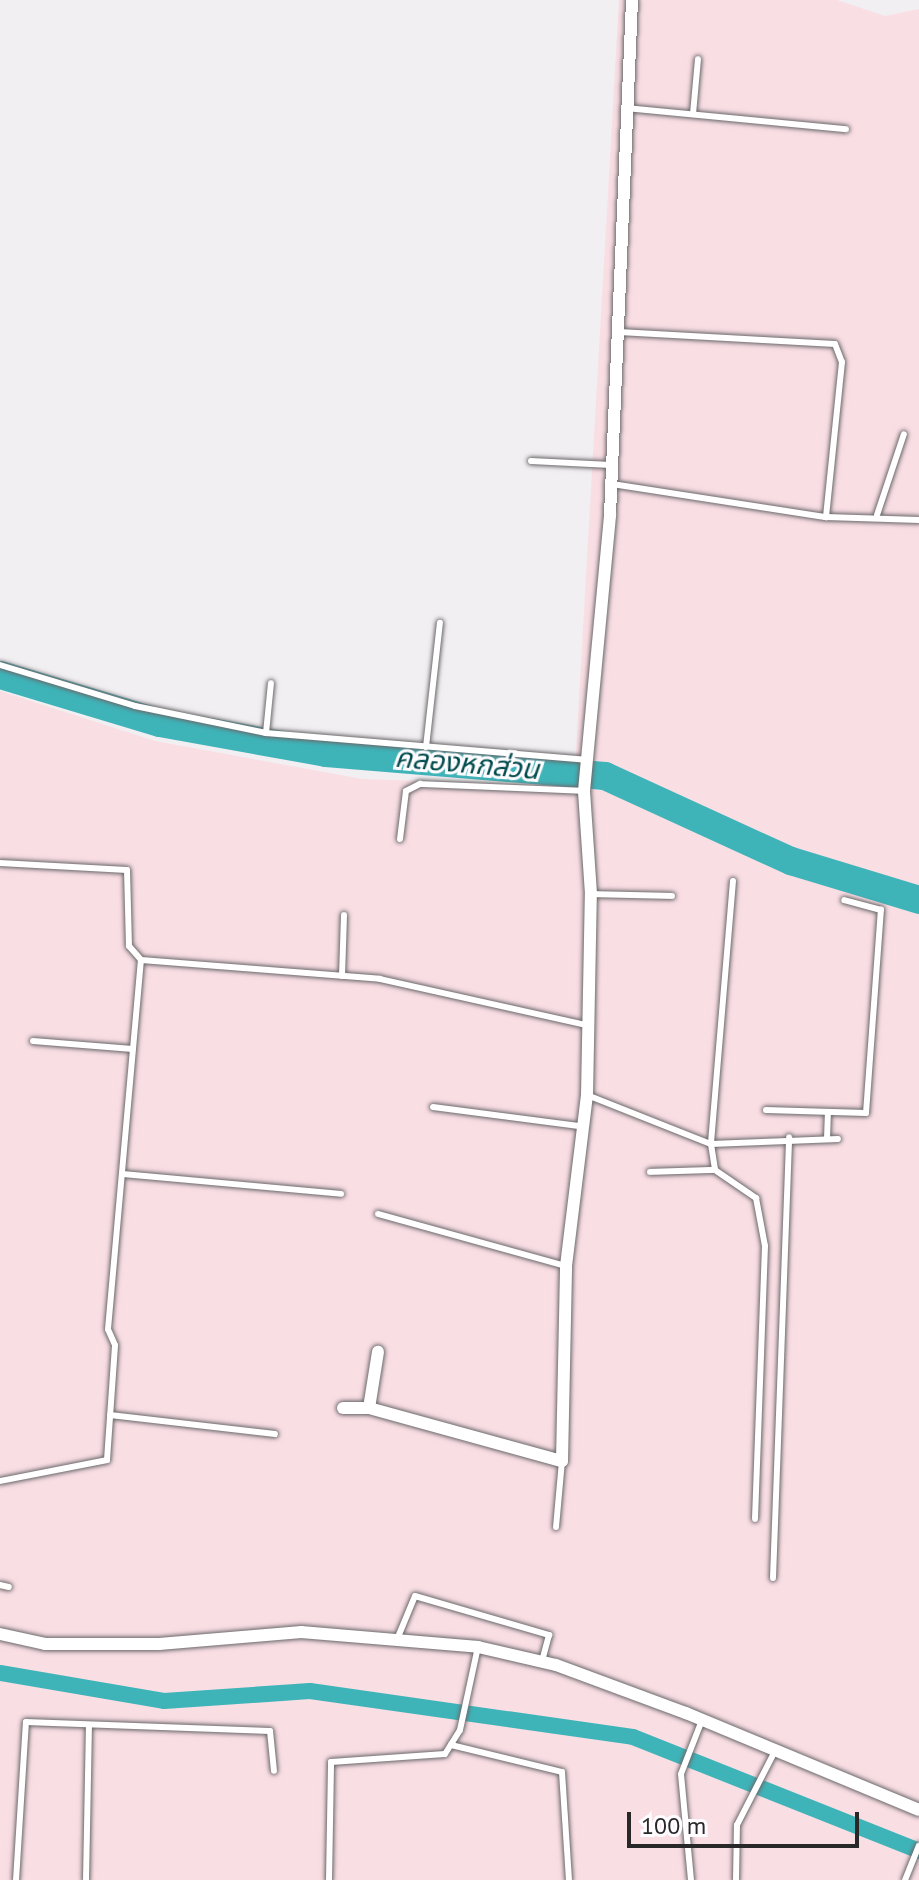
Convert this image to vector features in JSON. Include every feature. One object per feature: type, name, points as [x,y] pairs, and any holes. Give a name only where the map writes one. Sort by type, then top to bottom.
[{"type":"street","points":[[343,1408],[369,1408],[562,1461],[566,1266],[579,1126],[587,1095],[591,894],[584,791],[612,484],[613,331],[632,0]]},
{"type":"street","points":[[369,1408],[378,1352]]},
{"type":"street","points":[[0,1634],[45,1644],[301,1632],[398,1637],[478,1647],[542,1662],[702,1720],[919,1810]]},
{"type":"lane","points":[[693,114],[698,59]]},
{"type":"lane","points":[[626,108],[846,129]]},
{"type":"lane","points":[[613,331],[835,344],[842,362],[826,517]]},
{"type":"lane","points":[[877,515],[904,434]]},
{"type":"lane","points":[[531,461],[613,465]]},
{"type":"lane","points":[[612,484],[826,517],[877,515],[919,520]]},
{"type":"lane","points":[[426,747],[440,623]]},
{"type":"lane","points":[[0,665],[135,706],[266,733],[588,763]]},
{"type":"lane","points":[[266,733],[271,683]]},
{"type":"lane","points":[[400,839],[406,791],[420,784],[584,791]]},
{"type":"lane","points":[[0,863],[127,870],[129,946],[141,960],[342,976],[586,1025]]},
{"type":"lane","points":[[715,1170],[711,1144],[733,881]]},
{"type":"lane","points":[[591,894],[672,896]]},
{"type":"lane","points":[[766,1110],[866,1113],[881,910],[844,900]]},
{"type":"lane","points":[[342,976],[344,915]]},
{"type":"lane","points":[[0,1481],[107,1460],[115,1345],[108,1329],[141,960]]},
{"type":"lane","points":[[33,1041],[133,1049]]},
{"type":"lane","points":[[587,1095],[711,1144],[789,1137],[838,1139]]},
{"type":"lane","points":[[433,1107],[579,1126]]},
{"type":"lane","points":[[827,1139],[828,1112]]},
{"type":"lane","points":[[773,1578],[789,1137]]},
{"type":"lane","points":[[650,1172],[715,1170],[756,1198],[765,1246],[755,1519]]},
{"type":"lane","points":[[123,1174],[341,1194]]},
{"type":"lane","points":[[378,1214],[566,1266]]},
{"type":"lane","points":[[110,1415],[275,1434]]},
{"type":"lane","points":[[556,1527],[562,1461]]},
{"type":"lane","points":[[0,1585],[9,1587]]},
{"type":"lane","points":[[398,1637],[415,1596],[549,1635],[542,1662]]},
{"type":"lane","points":[[329,1880],[331,1762],[445,1754],[460,1730],[478,1647]]},
{"type":"lane","points":[[691,1880],[681,1774],[702,1720]]},
{"type":"lane","points":[[16,1880],[26,1722],[270,1731],[274,1771]]},
{"type":"lane","points":[[86,1880],[89,1726]]},
{"type":"lane","points":[[451,1745],[562,1772],[569,1880]]},
{"type":"lane","points":[[736,1880],[737,1825],[746,1815],[775,1751]]},
{"type":"lane","points":[[905,1880],[919,1846]]},
{"type":"shaded area","points":[[619,0],[837,0],[885,16],[919,9],[919,1880],[0,1880],[0,691],[155,741],[362,779],[574,786]]},
{"type":"waterway","name":"คลองหกส่วน","points":[[0,675],[160,723],[326,753],[605,776],[791,861],[919,900]]},
{"type":"waterway","points":[[0,1673],[164,1701],[310,1691],[633,1737],[919,1851]]}]
